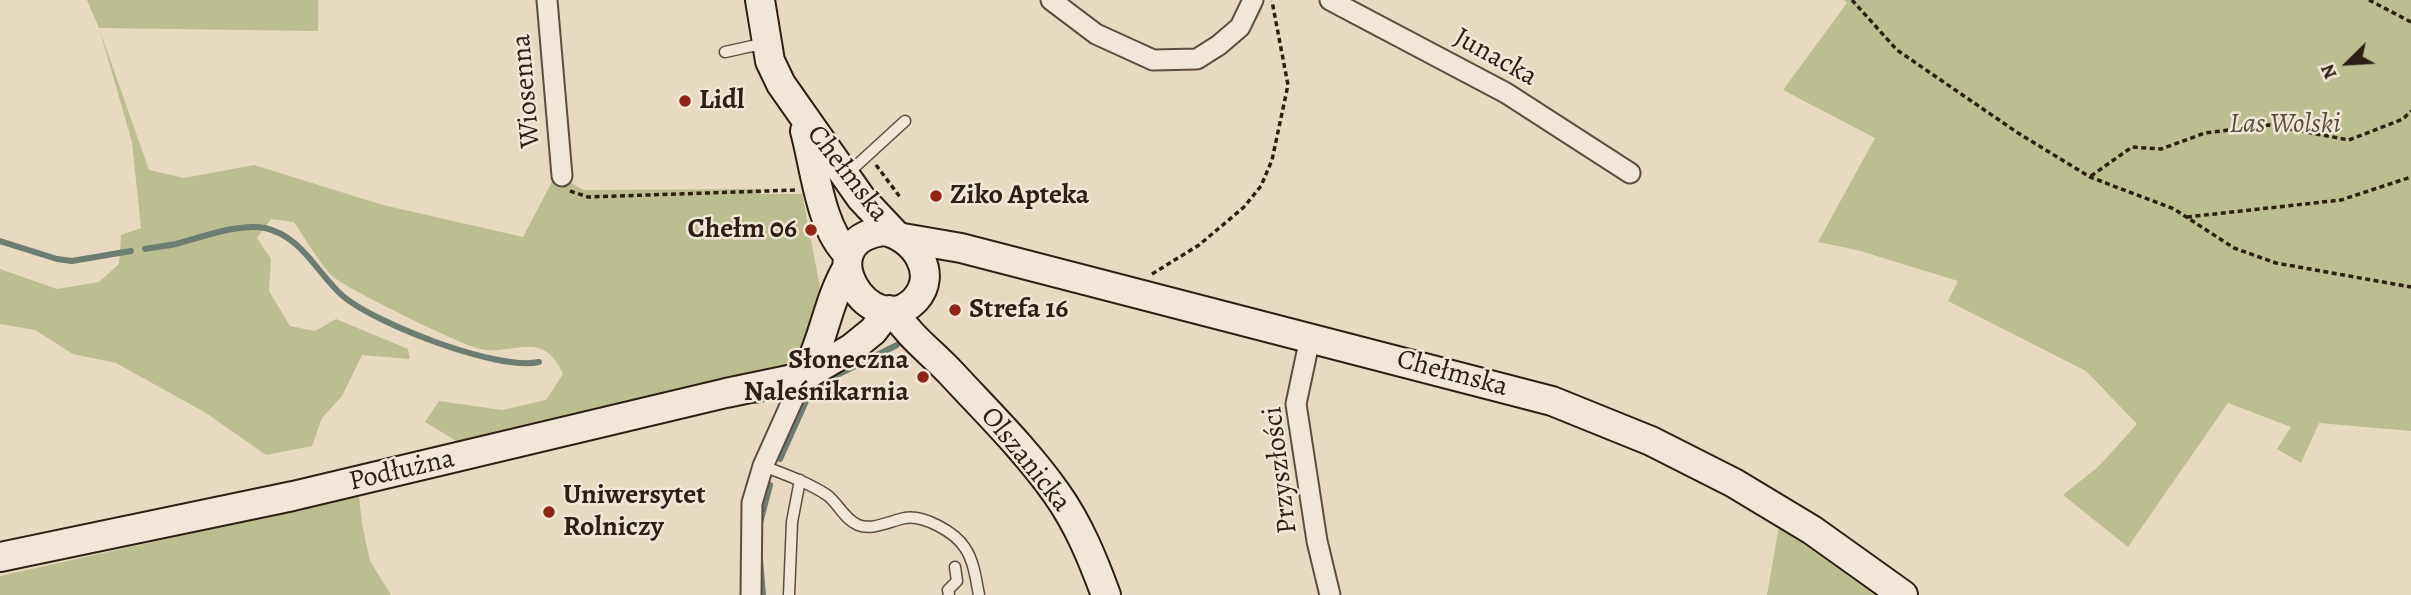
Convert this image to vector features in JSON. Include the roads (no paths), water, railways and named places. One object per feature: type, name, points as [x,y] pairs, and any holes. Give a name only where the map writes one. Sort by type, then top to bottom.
[{"type":"street","name":"Wiosenna","points":[[547,0],[562,176]]},
{"type":"street","name":"Chełmska","points":[[760,0],[766,43],[774,71],[801,115],[861,198],[899,235],[961,248],[1552,401],[1651,441],[1734,483],[1812,530],[1903,595]]},
{"type":"street","points":[[1051,0],[1096,34],[1153,60],[1197,59],[1240,27],[1253,0]]},
{"type":"street","name":"Junacka","points":[[1340,2],[1506,93],[1630,173]]},
{"type":"street","name":"Chełmska","points":[[801,115],[829,225],[848,261]]},
{"type":"street","points":[[751,595],[752,503],[763,466],[793,395],[814,359],[835,291],[848,261],[864,237],[874,233],[899,235],[922,259],[925,268],[905,300]]},
{"type":"street","points":[[848,261],[849,280],[870,305],[905,300],[933,261],[943,254],[961,248]]},
{"type":"street","name":"Olszanicka","points":[[905,300],[949,371],[1059,496],[1078,528],[1106,595]]},
{"type":"street","name":"Podłużna","points":[[0,557],[293,496],[803,377],[852,348],[905,300]]},
{"type":"street","name":"Przyszłości","points":[[1310,338],[1296,404],[1317,541],[1330,595]]},
{"type":"lane","points":[[725,52],[766,43]]},
{"type":"lane","points":[[845,176],[905,121]]},
{"type":"lane","points":[[763,466],[800,480],[829,496],[851,521],[859,526],[870,527],[908,517],[920,518],[957,539],[970,558],[979,595]]},
{"type":"lane","points":[[789,595],[792,522],[800,480]]},
{"type":"lane","points":[[949,595],[948,590],[957,581],[955,567]]},
{"type":"waterway","points":[[145,249],[232,229],[265,228],[289,239],[309,257],[344,297],[382,320],[468,353],[520,363],[539,362]]},
{"type":"waterway","points":[[0,241],[72,261],[131,251]]},
{"type":"waterway","points":[[780,459],[807,399],[823,382],[897,345]]},
{"type":"waterway","points":[[757,401],[768,398]]},
{"type":"waterway","points":[[760,523],[770,485]]},
{"type":"waterway","points":[[760,559],[763,595]]},
{"type":"place","name":"Lidl","points":[[685,101]]},
{"type":"place","name":"Ziko Apteka","points":[[936,196]]},
{"type":"place","name":"Chełm 06","points":[[811,230]]},
{"type":"place","name":"Strefa 16","points":[[955,310]]},
{"type":"place","name":"Słoneczna Naleśnikarnia","points":[[923,377]]},
{"type":"place","name":"Uniwersytet Rolniczy","points":[[549,512]]},
{"type":"park label","name":"Las Wolski","points":[[2285,125]]}]
